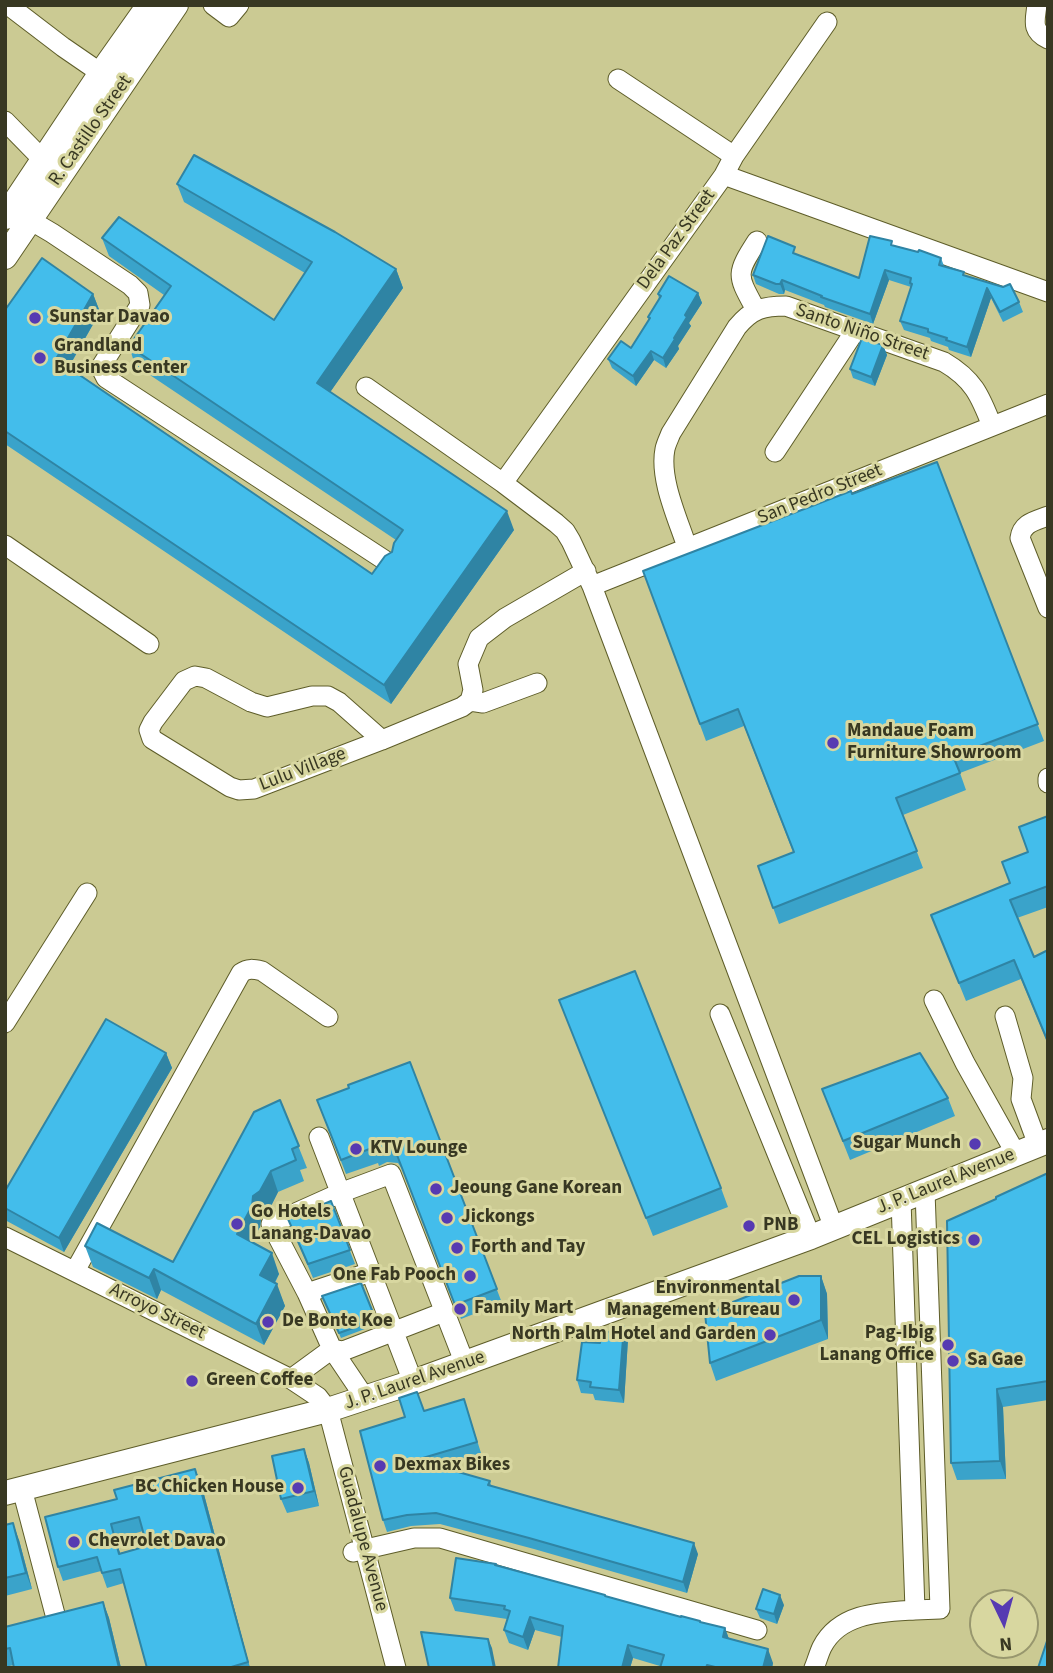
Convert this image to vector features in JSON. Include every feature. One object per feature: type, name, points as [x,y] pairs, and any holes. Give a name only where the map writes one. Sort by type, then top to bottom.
[{"type":"main road","name":"R. Castillo Street","points":[[111,80],[149,5]]},
{"type":"main road","name":"R. Castillo Street","points":[[5,257],[15,215],[51,168],[111,80],[176,5]]},
{"type":"main road","name":"J. P. Laurel Avenue","points":[[14,1491],[322,1412],[413,1382],[822,1232],[1034,1147]]},
{"type":"street","points":[[8,5],[111,80]]},
{"type":"street","points":[[213,5],[229,17],[239,5]]},
{"type":"street","points":[[1036,14],[1038,33],[1048,39]]},
{"type":"street","points":[[724,175],[734,156],[827,22]]},
{"type":"street","points":[[618,79],[734,156]]},
{"type":"street","points":[[5,121],[51,168]]},
{"type":"street","name":"Dela Paz Street","points":[[503,483],[724,175],[1048,292]]},
{"type":"street","points":[[15,215],[130,285],[138,293],[140,305],[102,365],[106,379],[388,563]]},
{"type":"street","points":[[687,547],[669,492],[665,449],[671,433],[737,327],[756,310],[740,276],[743,262],[757,241]]},
{"type":"street","name":"Santo Niño Street","points":[[756,310],[786,306],[944,362],[961,372],[973,385],[992,426]]},
{"type":"street","points":[[775,452],[855,331]]},
{"type":"street","points":[[366,387],[503,483],[565,531],[589,579],[822,1232]]},
{"type":"street","name":"San Pedro Street","points":[[589,579],[687,547],[1048,404]]},
{"type":"street","points":[[1048,516],[1027,525],[1021,530],[1020,538],[1048,608]]},
{"type":"street","points":[[5,545],[149,644]]},
{"type":"street","points":[[470,701],[472,690],[468,664],[479,638],[505,618],[589,579]]},
{"type":"street","name":"Lulu Village","points":[[382,740],[339,702],[328,696],[312,696],[267,707],[251,702],[206,678],[195,676],[184,681],[149,730],[152,739],[230,787],[239,790],[254,789],[382,740],[451,713],[470,701],[483,703],[537,683]]},
{"type":"street","points":[[5,1023],[87,893]]},
{"type":"street","points":[[75,1271],[241,973],[253,968],[262,971],[328,1017]]},
{"type":"street","points":[[934,1000],[965,1063],[1034,1147]]},
{"type":"street","points":[[720,1014],[822,1232]]},
{"type":"street","points":[[1005,1016],[1023,1077],[1021,1100],[1034,1147]]},
{"type":"street","points":[[318,1136],[413,1382]]},
{"type":"street","points":[[365,1398],[332,1349],[271,1224],[391,1174],[464,1364]]},
{"type":"street","points":[[814,1668],[822,1646],[834,1631],[855,1618],[880,1612],[940,1609],[925,1191]]},
{"type":"street","points":[[901,1200],[915,1609]]},
{"type":"street","name":"Arroyo Street","points":[[5,1237],[291,1379],[318,1397],[322,1412]]},
{"type":"street","points":[[307,1293],[371,1272]]},
{"type":"street","points":[[291,1379],[332,1349],[343,1351],[444,1312]]},
{"type":"street","name":"Guadalupe Avenue","points":[[322,1412],[358,1550],[382,1668]]},
{"type":"street","points":[[910,1465],[935,1464]]},
{"type":"street","points":[[14,1491],[56,1618]]},
{"type":"street","points":[[358,1550],[414,1538],[440,1538],[757,1630]]},
{"type":"street","name":"Guadalupe Avenue","points":[[358,1550],[396,1668]]},
{"type":"building","points":[[194,155],[335,232],[396,269],[317,383],[507,511],[384,685],[5,431],[5,310],[42,258],[93,294],[56,359],[372,574],[385,556],[392,552],[394,543],[403,530],[129,346],[171,286],[102,238],[119,217],[274,320],[312,262],[177,184]]},
{"type":"building","points":[[768,236],[795,247],[793,253],[859,278],[870,236],[892,241],[891,245],[918,252],[919,250],[941,258],[939,265],[964,272],[963,275],[1003,287],[1010,284],[1019,302],[1000,312],[987,288],[967,347],[928,332],[928,329],[900,321],[912,284],[911,278],[885,270],[870,314],[782,280],[780,284],[776,284],[753,275]]},
{"type":"building","points":[[669,276],[698,293],[663,358],[651,351],[633,376],[608,359],[621,341],[631,348],[650,318],[648,317],[661,296],[658,294]]},
{"type":"building","points":[[862,338],[883,345],[871,377],[850,369]]},
{"type":"building","points":[[937,462],[1038,724],[953,756],[960,773],[896,798],[917,851],[773,908],[758,866],[794,852],[738,709],[700,724],[643,571],[851,491],[852,494]]},
{"type":"building","points":[[1048,816],[1048,886],[1010,900],[1034,957],[1048,950],[1048,1042],[1014,960],[959,983],[931,915],[1010,883],[1002,862],[1028,852],[1019,827]]},
{"type":"building","points":[[635,971],[721,1188],[646,1218],[559,1000]]},
{"type":"building","points":[[106,1019],[166,1053],[59,1238],[5,1208],[5,1191]]},
{"type":"building","points":[[920,1053],[948,1098],[843,1141],[822,1089]]},
{"type":"building","points":[[410,1062],[497,1289],[455,1305],[397,1155],[392,1148],[374,1151],[372,1148],[341,1160],[317,1100],[349,1088],[348,1085]]},
{"type":"building","points":[[280,1100],[299,1146],[292,1149],[296,1160],[271,1171],[260,1191],[253,1196],[252,1206],[237,1234],[272,1253],[260,1275],[277,1284],[256,1324],[154,1269],[149,1278],[85,1246],[97,1223],[173,1262],[254,1112]]},
{"type":"building","points":[[1048,1173],[1048,1381],[997,1389],[1000,1461],[951,1463],[947,1221]]},
{"type":"building","points":[[331,1201],[350,1250],[308,1264],[288,1219]]},
{"type":"building","points":[[799,1276],[821,1276],[821,1320],[710,1363],[705,1313]]},
{"type":"building","points":[[361,1283],[376,1320],[339,1333],[322,1296]]},
{"type":"building","points":[[624,1326],[619,1390],[590,1387],[591,1382],[577,1380],[582,1342],[600,1343],[601,1335]]},
{"type":"building","points":[[417,1392],[424,1411],[464,1399],[477,1442],[416,1460],[490,1481],[488,1485],[694,1543],[683,1582],[436,1513],[383,1520],[360,1431],[405,1417],[399,1398]]},
{"type":"building","name":"BC Chicken House","points":[[304,1449],[314,1491],[281,1499],[272,1456]]},
{"type":"building","points":[[195,1469],[248,1662],[228,1668],[147,1668],[120,1569],[102,1573],[97,1557],[58,1567],[45,1517],[117,1499],[114,1490]],"holes":[[[139,1517],[147,1546],[119,1554],[111,1524]]]},
{"type":"building","points":[[13,1523],[26,1573],[5,1578],[5,1525]]},
{"type":"building","points":[[456,1558],[496,1564],[725,1628],[723,1637],[768,1649],[763,1668],[719,1668],[707,1665],[706,1668],[660,1668],[664,1655],[628,1645],[622,1668],[558,1668],[563,1626],[530,1617],[523,1637],[504,1630],[510,1611],[504,1609],[505,1606],[450,1598]]},
{"type":"building","points":[[763,1589],[780,1595],[774,1614],[756,1609]]},
{"type":"building","points":[[103,1602],[119,1668],[14,1668],[10,1648],[5,1649],[5,1627]]},
{"type":"building","points":[[421,1632],[488,1639],[494,1668],[429,1668]]},
{"type":"building","points":[[1048,1638],[1048,1668],[1038,1668]]},
{"type":"place","name":"Sunstar Davao","points":[[35,318]]},
{"type":"place","name":"Grandland Business Center","points":[[40,358]]},
{"type":"place","name":"Mandaue Foam Furniture Showroom","points":[[833,743]]},
{"type":"place","name":"Sugar Munch","points":[[975,1144]]},
{"type":"place","name":"KTV Lounge","points":[[356,1149]]},
{"type":"place","name":"Jeoung Gane Korean","points":[[436,1189]]},
{"type":"place","name":"Jickongs","points":[[447,1218]]},
{"type":"place","name":"Go Hotels Lanang-Davao","points":[[237,1224]]},
{"type":"place","name":"PNB","points":[[749,1226]]},
{"type":"place","name":"CEL Logistics","points":[[974,1240]]},
{"type":"place","name":"Forth and Tay","points":[[457,1248]]},
{"type":"place","name":"One Fab Pooch","points":[[470,1276]]},
{"type":"place","name":"Environmental Management Bureau","points":[[794,1300]]},
{"type":"place","name":"Family Mart","points":[[460,1309]]},
{"type":"place","name":"De Bonte Koe","points":[[268,1322]]},
{"type":"place","name":"North Palm Hotel and Garden","points":[[770,1335]]},
{"type":"place","name":"Pag-Ibig Lanang Office","points":[[948,1345]]},
{"type":"place","name":"Sa Gae","points":[[953,1361]]},
{"type":"place","name":"Green Coffee","points":[[192,1381]]},
{"type":"place","name":"Dexmax Bikes","points":[[380,1466]]},
{"type":"place","name":"BC Chicken House","points":[[298,1488]]},
{"type":"place","name":"Chevrolet Davao","points":[[74,1542]]}]
